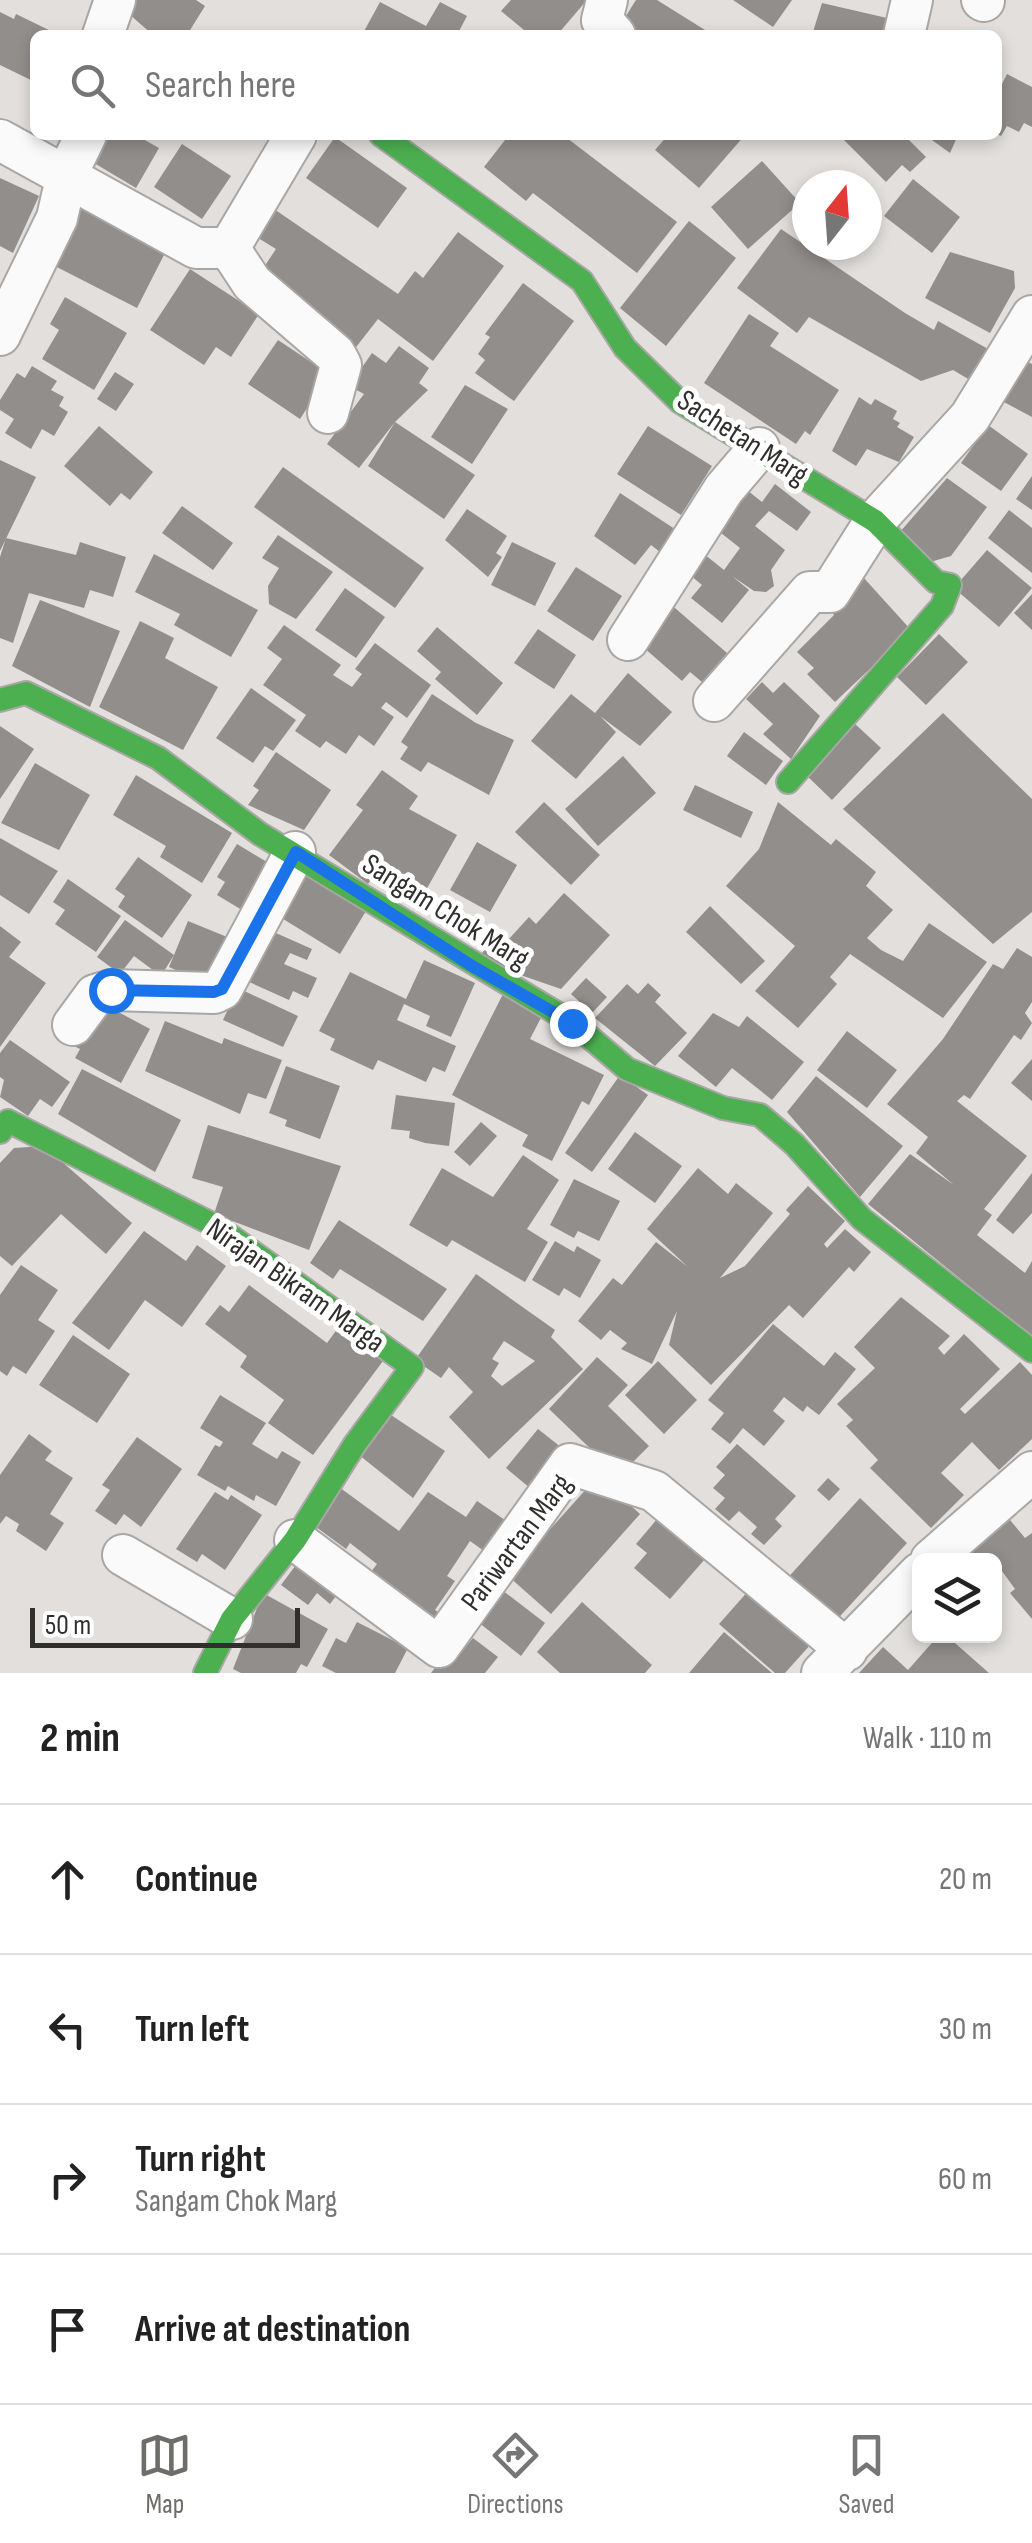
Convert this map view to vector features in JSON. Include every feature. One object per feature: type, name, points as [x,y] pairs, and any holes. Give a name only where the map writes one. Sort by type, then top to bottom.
[{"type":"street","points":[[105,30],[114,0]]},
{"type":"street","points":[[608,0],[602,20],[610,30]]},
{"type":"street","points":[[905,30],[912,0]]},
{"type":"street","points":[[0,140],[196,248],[229,248]]},
{"type":"street","points":[[0,335],[57,218],[67,174],[84,140]]},
{"type":"street","points":[[229,248],[293,140]]},
{"type":"street","name":"Sachetan Marg","points":[[387,140],[582,281],[625,348],[680,402],[875,520],[936,582],[950,585],[942,606],[788,782]]},
{"type":"street","points":[[229,248],[252,283],[334,354],[340,365],[328,412]]},
{"type":"street","points":[[714,701],[810,592],[830,592],[875,520],[970,418],[1032,316]]},
{"type":"street","points":[[628,640],[724,488],[759,448]]},
{"type":"street","name":"Sangam Chok Marg","points":[[0,700],[26,693],[158,758],[260,834],[296,852],[472,966],[572,1023],[627,1069],[723,1108],[760,1115],[794,1144],[862,1219],[943,1286],[1032,1350]]},
{"type":"street","points":[[73,1026],[95,995],[111,990],[222,989],[296,852]]},
{"type":"street","name":"Nirajan Bikram Marga","points":[[4,1126],[218,1227],[412,1367],[294,1540],[232,1619],[205,1673]]},
{"type":"street","name":"Pariwartan Marg","points":[[294,1540],[439,1647],[570,1464],[654,1491],[834,1661]]},
{"type":"street","points":[[939,1553],[1032,1472]]},
{"type":"street","points":[[123,1555],[232,1619]]},
{"type":"street","points":[[834,1661],[912,1581]]},
{"type":"building","points":[[126,0],[196,0],[205,6],[190,30],[147,30],[121,7]]},
{"type":"building","points":[[511,0],[587,0],[561,30],[524,30],[501,11]]},
{"type":"building","points":[[636,0],[657,0],[705,30],[624,30],[619,27]]},
{"type":"building","points":[[733,0],[792,0],[773,27]]},
{"type":"building","points":[[380,2],[426,26],[440,2],[467,16],[460,30],[365,30]]},
{"type":"building","points":[[822,3],[887,18],[883,30],[814,30]]},
{"type":"building","points":[[0,12],[14,19],[16,14],[49,30],[30,30],[30,80],[0,65]]},
{"type":"building","points":[[1007,74],[1032,87],[1032,127],[1024,123],[1019,132],[1007,126],[1002,134],[1002,84]]},
{"type":"building","points":[[107,140],[145,140],[159,148],[136,188],[94,163]]},
{"type":"building","points":[[333,140],[339,140],[407,188],[378,228],[306,178]]},
{"type":"building","points":[[505,140],[570,140],[677,222],[637,273],[533,193],[526,201],[484,167]]},
{"type":"building","points":[[664,140],[741,140],[699,188],[655,150]]},
{"type":"building","points":[[844,140],[909,140],[926,157],[910,172],[902,165],[886,182],[882,170],[874,170]]},
{"type":"building","points":[[932,140],[956,140],[950,153]]},
{"type":"building","points":[[182,144],[231,176],[202,219],[154,187]]},
{"type":"building","points":[[762,161],[792,194],[792,210],[748,249],[711,207]]},
{"type":"building","points":[[0,178],[39,196],[13,253],[0,246]]},
{"type":"building","points":[[913,179],[960,217],[932,253],[884,216]]},
{"type":"building","points":[[77,203],[167,249],[137,308],[47,262]]},
{"type":"building","points":[[274,209],[398,294],[415,271],[423,278],[458,232],[504,266],[433,361],[378,319],[353,351],[260,273],[276,249],[255,236]]},
{"type":"building","points":[[689,221],[736,258],[666,346],[620,308]]},
{"type":"building","points":[[781,229],[792,236],[792,260],[827,260],[934,330],[938,321],[988,349],[970,380],[953,370],[921,381],[809,317],[797,333],[737,288]]},
{"type":"building","points":[[950,252],[1014,271],[1015,288],[990,333],[925,298]]},
{"type":"building","points":[[190,269],[259,314],[231,357],[216,347],[204,365],[150,330]]},
{"type":"building","points":[[523,283],[574,321],[514,401],[475,373],[485,360],[478,354],[490,337],[485,334]]},
{"type":"building","points":[[65,297],[127,333],[94,390],[42,359],[59,330],[50,324]]},
{"type":"building","points":[[749,314],[779,333],[770,346],[839,390],[810,435],[805,431],[796,444],[704,383]]},
{"type":"building","points":[[278,340],[329,374],[300,419],[248,384]]},
{"type":"building","points":[[399,346],[429,368],[419,383],[428,390],[395,422],[359,468],[327,444],[364,394],[349,386],[372,353],[386,363]]},
{"type":"building","points":[[1021,358],[1032,364],[1032,417],[1000,400]]},
{"type":"building","points":[[32,366],[57,381],[51,390],[64,397],[59,406],[68,412],[54,436],[42,429],[31,449],[5,433],[14,419],[0,410],[0,400],[17,373],[25,378]]},
{"type":"building","points":[[115,372],[134,384],[116,411],[97,399]]},
{"type":"building","points":[[465,385],[508,409],[472,464],[431,437]]},
{"type":"building","points":[[859,397],[871,405],[875,399],[897,411],[893,419],[900,423],[897,427],[914,437],[899,462],[867,449],[856,466],[832,451]]},
{"type":"building","points":[[395,422],[475,475],[444,519],[368,466]]},
{"type":"building","points":[[988,425],[1028,454],[1001,491],[961,463]]},
{"type":"building","points":[[99,426],[153,472],[130,500],[121,493],[110,506],[64,466]]},
{"type":"building","points":[[648,426],[712,466],[681,515],[617,474]]},
{"type":"building","points":[[0,460],[36,477],[0,551]]},
{"type":"building","points":[[283,467],[424,568],[395,608],[254,507]]},
{"type":"building","points":[[1032,476],[1032,510],[1016,499]]},
{"type":"building","points":[[947,478],[987,507],[951,556],[930,562],[899,533]]},
{"type":"building","points":[[775,484],[811,512],[797,531],[769,511],[755,526],[785,550],[771,570],[774,586],[766,592],[754,591],[732,576],[749,590],[722,623],[691,598],[702,585],[679,566],[694,546],[724,570],[740,548],[716,529],[747,490],[762,502]]},
{"type":"building","points":[[620,493],[687,537],[669,559],[651,545],[635,565],[594,536]]},
{"type":"building","points":[[182,506],[233,543],[213,570],[162,533]]},
{"type":"building","points":[[467,509],[507,536],[496,553],[502,557],[488,577],[445,540]]},
{"type":"building","points":[[1009,510],[1032,528],[1032,573],[988,538]]},
{"type":"building","points":[[278,535],[333,572],[296,619],[269,604],[268,586],[279,568],[262,558]]},
{"type":"building","points":[[6,538],[76,555],[80,542],[126,557],[113,597],[90,590],[84,608],[29,593],[13,643],[0,638],[0,557]]},
{"type":"building","points":[[512,542],[556,563],[535,606],[491,585]]},
{"type":"building","points":[[987,550],[1032,588],[999,627],[954,588]]},
{"type":"building","points":[[154,554],[258,610],[231,657],[174,625],[180,614],[135,592]]},
{"type":"building","points":[[576,567],[622,596],[593,641],[547,611]]},
{"type":"building","points":[[863,577],[911,630],[835,702],[807,674],[814,668],[797,652],[834,615],[829,607]]},
{"type":"building","points":[[345,588],[385,617],[356,658],[315,630]]},
{"type":"building","points":[[1032,594],[1032,630],[1014,613]]},
{"type":"building","points":[[40,600],[120,631],[90,707],[12,666]]},
{"type":"building","points":[[668,602],[727,653],[702,682],[690,672],[682,681],[635,640]]},
{"type":"building","points":[[140,621],[174,638],[165,658],[218,687],[183,750],[99,707]]},
{"type":"building","points":[[284,625],[341,665],[333,675],[352,687],[362,674],[355,669],[375,643],[431,685],[407,718],[386,702],[381,708],[394,717],[374,746],[359,735],[346,754],[326,741],[320,748],[295,731],[306,715],[263,685],[282,659],[267,648]]},
{"type":"building","points":[[437,627],[503,683],[477,715],[435,679],[441,672],[417,651]]},
{"type":"building","points":[[538,629],[576,655],[554,689],[514,663]]},
{"type":"building","points":[[939,634],[968,662],[926,705],[897,677]]},
{"type":"building","points":[[628,673],[672,712],[640,746],[600,716],[616,732],[576,779],[531,741],[571,694],[595,713]]},
{"type":"building","points":[[762,682],[773,693],[784,682],[820,716],[791,759],[763,734],[773,724],[746,699]]},
{"type":"building","points":[[251,688],[296,720],[273,751],[265,746],[253,763],[216,738]]},
{"type":"building","points":[[432,694],[476,723],[514,740],[489,795],[428,762],[421,772],[400,759],[408,747],[401,742]]},
{"type":"building","points":[[943,713],[1032,799],[1032,912],[993,944],[843,809]]},
{"type":"building","points":[[853,722],[881,748],[832,800],[804,773]]},
{"type":"building","points":[[0,726],[34,749],[0,799]]},
{"type":"building","points":[[744,732],[783,761],[766,785],[727,756]]},
{"type":"building","points":[[276,752],[331,790],[304,830],[248,805],[259,790],[253,786]]},
{"type":"building","points":[[623,756],[656,793],[598,846],[565,809]]},
{"type":"building","points":[[35,763],[90,795],[59,850],[1,823]]},
{"type":"building","points":[[382,770],[418,796],[409,809],[457,835],[421,899],[378,870],[368,884],[329,855],[363,810],[356,805]]},
{"type":"building","points":[[136,775],[232,833],[202,883],[160,857],[166,846],[113,815]]},
{"type":"building","points":[[695,785],[753,812],[741,838],[683,810]]},
{"type":"building","points":[[544,802],[600,855],[571,885],[515,832]]},
{"type":"building","points":[[778,802],[831,845],[836,839],[876,872],[866,886],[893,910],[867,938],[881,950],[903,961],[929,923],[987,962],[943,1018],[850,954],[830,977],[837,984],[798,1028],[755,991],[795,946],[726,886],[759,849]]},
{"type":"building","points":[[0,838],[58,871],[29,914],[0,895]]},
{"type":"building","points":[[477,842],[517,865],[490,912],[450,890]]},
{"type":"building","points":[[237,844],[277,868],[242,910],[217,895],[225,882],[217,877]]},
{"type":"building","points":[[138,857],[192,895],[162,938],[118,907],[125,896],[115,889]]},
{"type":"building","points":[[293,866],[366,911],[340,954],[267,909]]},
{"type":"building","points":[[68,879],[121,916],[96,952],[55,924],[65,910],[53,902]]},
{"type":"building","points":[[564,893],[610,935],[561,989],[477,960],[496,934],[507,941],[529,917],[536,924]]},
{"type":"building","points":[[710,906],[765,961],[741,984],[686,932]]},
{"type":"building","points":[[125,920],[174,955],[161,976],[134,956],[120,974],[97,957]]},
{"type":"building","points":[[188,921],[232,939],[212,986],[169,967]]},
{"type":"building","points":[[0,926],[21,942],[9,957],[46,983],[0,1047]]},
{"type":"building","points":[[260,926],[312,949],[307,960],[290,953],[284,964],[317,978],[308,998],[293,991],[289,1000],[238,977]]},
{"type":"building","points":[[1017,948],[1032,957],[1032,1002],[1025,1013],[1032,1023],[1021,1040],[1014,1035],[970,1099],[964,1095],[957,1101],[1027,1156],[984,1209],[992,1215],[977,1235],[1025,1273],[1032,1261],[1032,1337],[868,1204],[910,1154],[954,1185],[916,1153],[928,1137],[887,1104],[943,1039],[993,964],[1003,969]]},
{"type":"building","points":[[424,960],[475,983],[451,1037],[426,1026],[430,1016],[404,1004],[397,1020],[456,1046],[445,1072],[433,1067],[426,1082],[378,1060],[373,1070],[330,1050],[335,1039],[319,1031],[350,972],[406,999]]},
{"type":"building","points":[[586,978],[607,997],[592,1013],[571,994]]},
{"type":"building","points":[[648,983],[661,995],[655,1002],[687,1033],[655,1066],[595,1018],[627,984],[638,994]]},
{"type":"building","points":[[238,988],[298,1016],[283,1047],[223,1020]]},
{"type":"building","points":[[504,992],[544,1012],[530,1039],[604,1075],[589,1105],[582,1101],[552,1161],[522,1146],[528,1135],[452,1095]]},
{"type":"building","points":[[96,1000],[150,1029],[121,1083],[75,1058],[80,1049],[72,1045]]},
{"type":"building","points":[[713,1013],[739,1027],[747,1016],[804,1062],[772,1100],[732,1068],[716,1087],[678,1056]]},
{"type":"building","points":[[165,1021],[222,1044],[224,1038],[282,1060],[266,1099],[248,1093],[240,1114],[145,1071]]},
{"type":"building","points":[[847,1031],[897,1070],[867,1108],[817,1070]]},
{"type":"building","points":[[10,1040],[70,1082],[52,1107],[40,1099],[28,1116],[0,1097],[4,1080],[0,1077],[0,1053]]},
{"type":"building","points":[[1032,1059],[1032,1101],[1011,1083]]},
{"type":"building","points":[[286,1066],[340,1086],[320,1139],[285,1126],[287,1120],[269,1113]]},
{"type":"building","points":[[82,1069],[181,1120],[155,1172],[58,1114]]},
{"type":"building","points":[[620,1075],[648,1095],[592,1172],[565,1153]]},
{"type":"building","points":[[816,1076],[903,1146],[860,1197],[787,1112]]},
{"type":"building","points":[[396,1095],[455,1103],[449,1146],[425,1143],[409,1138],[410,1131],[391,1129]]},
{"type":"building","points":[[481,1122],[497,1136],[470,1166],[454,1152]]},
{"type":"building","points":[[208,1125],[341,1166],[309,1250],[214,1214],[223,1187],[192,1178]]},
{"type":"building","points":[[635,1132],[682,1166],[655,1203],[608,1169]]},
{"type":"building","points":[[44,1146],[132,1223],[106,1254],[61,1214],[12,1266],[0,1256],[0,1163],[14,1148]]},
{"type":"building","points":[[523,1155],[559,1180],[527,1229],[548,1242],[525,1282],[452,1240],[447,1247],[409,1225],[442,1168],[493,1197]]},
{"type":"building","points":[[698,1168],[728,1194],[736,1183],[773,1213],[720,1278],[745,1266],[790,1214],[786,1210],[808,1186],[845,1221],[824,1244],[827,1248],[845,1229],[871,1252],[854,1272],[849,1267],[803,1318],[789,1305],[711,1385],[669,1345],[677,1311],[652,1364],[621,1349],[627,1343],[610,1330],[601,1340],[578,1321],[613,1278],[622,1285],[656,1242],[688,1267],[647,1229]]},
{"type":"building","points":[[1032,1173],[1032,1213],[1013,1234],[996,1220]]},
{"type":"building","points":[[574,1179],[620,1201],[599,1241],[578,1231],[574,1238],[550,1225]]},
{"type":"building","points":[[339,1220],[447,1289],[423,1321],[340,1269],[333,1279],[310,1263]]},
{"type":"building","points":[[144,1231],[186,1261],[197,1245],[226,1266],[182,1327],[145,1300],[109,1350],[72,1323]]},
{"type":"building","points":[[555,1241],[574,1252],[577,1246],[601,1260],[580,1298],[564,1288],[559,1296],[532,1280]]},
{"type":"building","points":[[21,1265],[58,1290],[38,1320],[55,1331],[26,1374],[13,1366],[7,1376],[0,1371],[0,1295]]},
{"type":"building","points":[[476,1274],[555,1330],[551,1337],[583,1369],[489,1459],[449,1417],[473,1392],[449,1367],[441,1378],[415,1360]],"holes":[[[504,1341],[535,1361],[502,1386],[491,1376],[499,1363],[492,1359]]]},
{"type":"building","points":[[249,1285],[327,1343],[338,1328],[383,1361],[313,1455],[268,1423],[284,1400],[240,1367],[247,1356],[205,1324],[220,1305],[229,1312]]},
{"type":"building","points":[[901,1297],[950,1336],[938,1348],[944,1355],[964,1334],[1000,1369],[960,1409],[965,1414],[1020,1362],[1032,1375],[1032,1439],[999,1470],[972,1442],[941,1473],[964,1495],[931,1528],[870,1468],[878,1460],[846,1426],[853,1420],[837,1404],[875,1368],[854,1347]]},
{"type":"building","points":[[773,1324],[824,1366],[835,1352],[856,1369],[819,1415],[807,1406],[803,1412],[784,1397],[773,1411],[785,1421],[764,1446],[743,1428],[730,1444],[711,1429],[724,1413],[708,1400]]},
{"type":"building","points":[[73,1335],[130,1374],[97,1423],[39,1385]]},
{"type":"building","points":[[597,1357],[628,1385],[608,1406],[649,1446],[619,1476],[549,1409]]},
{"type":"building","points":[[658,1361],[697,1400],[664,1434],[625,1395]]},
{"type":"building","points":[[220,1395],[266,1423],[252,1444],[277,1459],[282,1451],[301,1462],[276,1506],[256,1495],[254,1501],[228,1486],[225,1491],[197,1475],[215,1445],[220,1447],[223,1442],[200,1428]]},
{"type":"building","points":[[388,1413],[445,1451],[413,1498],[359,1455]]},
{"type":"building","points":[[538,1429],[562,1448],[530,1488],[506,1468]]},
{"type":"building","points":[[29,1434],[52,1451],[45,1460],[73,1478],[50,1514],[64,1523],[46,1551],[16,1531],[19,1524],[6,1516],[0,1524],[0,1475]]},
{"type":"building","points":[[137,1437],[182,1469],[141,1527],[124,1514],[116,1525],[95,1511],[110,1490],[102,1485]]},
{"type":"building","points":[[737,1444],[796,1496],[775,1519],[782,1526],[764,1545],[751,1534],[757,1527],[739,1511],[729,1521],[715,1509],[725,1498],[713,1488],[725,1475],[716,1467]]},
{"type":"building","points":[[598,1476],[640,1514],[551,1614],[508,1576]]},
{"type":"building","points":[[828,1478],[840,1489],[829,1501],[817,1490]]},
{"type":"building","points":[[339,1487],[399,1531],[428,1492],[466,1517],[477,1501],[505,1520],[484,1551],[470,1541],[447,1576],[455,1581],[435,1610],[445,1617],[433,1634],[362,1584],[377,1564],[350,1543],[346,1549],[312,1524]]},
{"type":"building","points":[[215,1492],[228,1500],[231,1495],[262,1515],[225,1570],[202,1554],[197,1562],[176,1549]]},
{"type":"building","points":[[860,1498],[907,1543],[831,1626],[784,1582]]},
{"type":"building","points":[[658,1518],[705,1559],[670,1599],[634,1568],[647,1553],[636,1544]]},
{"type":"building","points":[[1010,1520],[1025,1538],[1032,1533],[1032,1619],[1010,1593],[1015,1589],[1002,1571],[1002,1553],[972,1553]]},
{"type":"building","points":[[304,1554],[345,1584],[330,1604],[317,1593],[308,1605],[281,1585]]},
{"type":"building","points":[[750,1589],[811,1644],[785,1673],[775,1673],[719,1624]]},
{"type":"building","points":[[502,1590],[545,1623],[521,1656],[478,1622]]},
{"type":"building","points":[[263,1593],[328,1629],[307,1667],[301,1664],[296,1673],[241,1673],[233,1669]]},
{"type":"building","points":[[582,1602],[652,1665],[645,1673],[560,1673],[537,1652]]},
{"type":"building","points":[[357,1622],[408,1648],[395,1673],[336,1673],[322,1666],[336,1638],[346,1643]]},
{"type":"building","points":[[724,1632],[772,1673],[689,1673]]},
{"type":"building","points":[[473,1638],[498,1657],[485,1673],[431,1673],[447,1652],[456,1658]]},
{"type":"building","points":[[932,1643],[955,1643],[989,1673],[859,1673],[883,1647],[908,1670]]},
{"type":"traffic: fast","points":[[388,140],[582,281],[625,348],[680,402],[875,521],[936,582],[950,585],[942,606],[788,782]]},
{"type":"traffic: fast","points":[[0,700],[26,693],[158,758],[260,834],[573,1023],[627,1069],[723,1108],[760,1115],[794,1144],[862,1219],[1032,1351]]},
{"type":"traffic: fast","points":[[0,1132],[8,1121],[218,1227],[412,1367],[355,1444],[295,1540],[232,1619],[205,1673]]},
{"type":"route","points":[[111,990],[222,989],[296,852],[472,966],[572,1023]]}]
